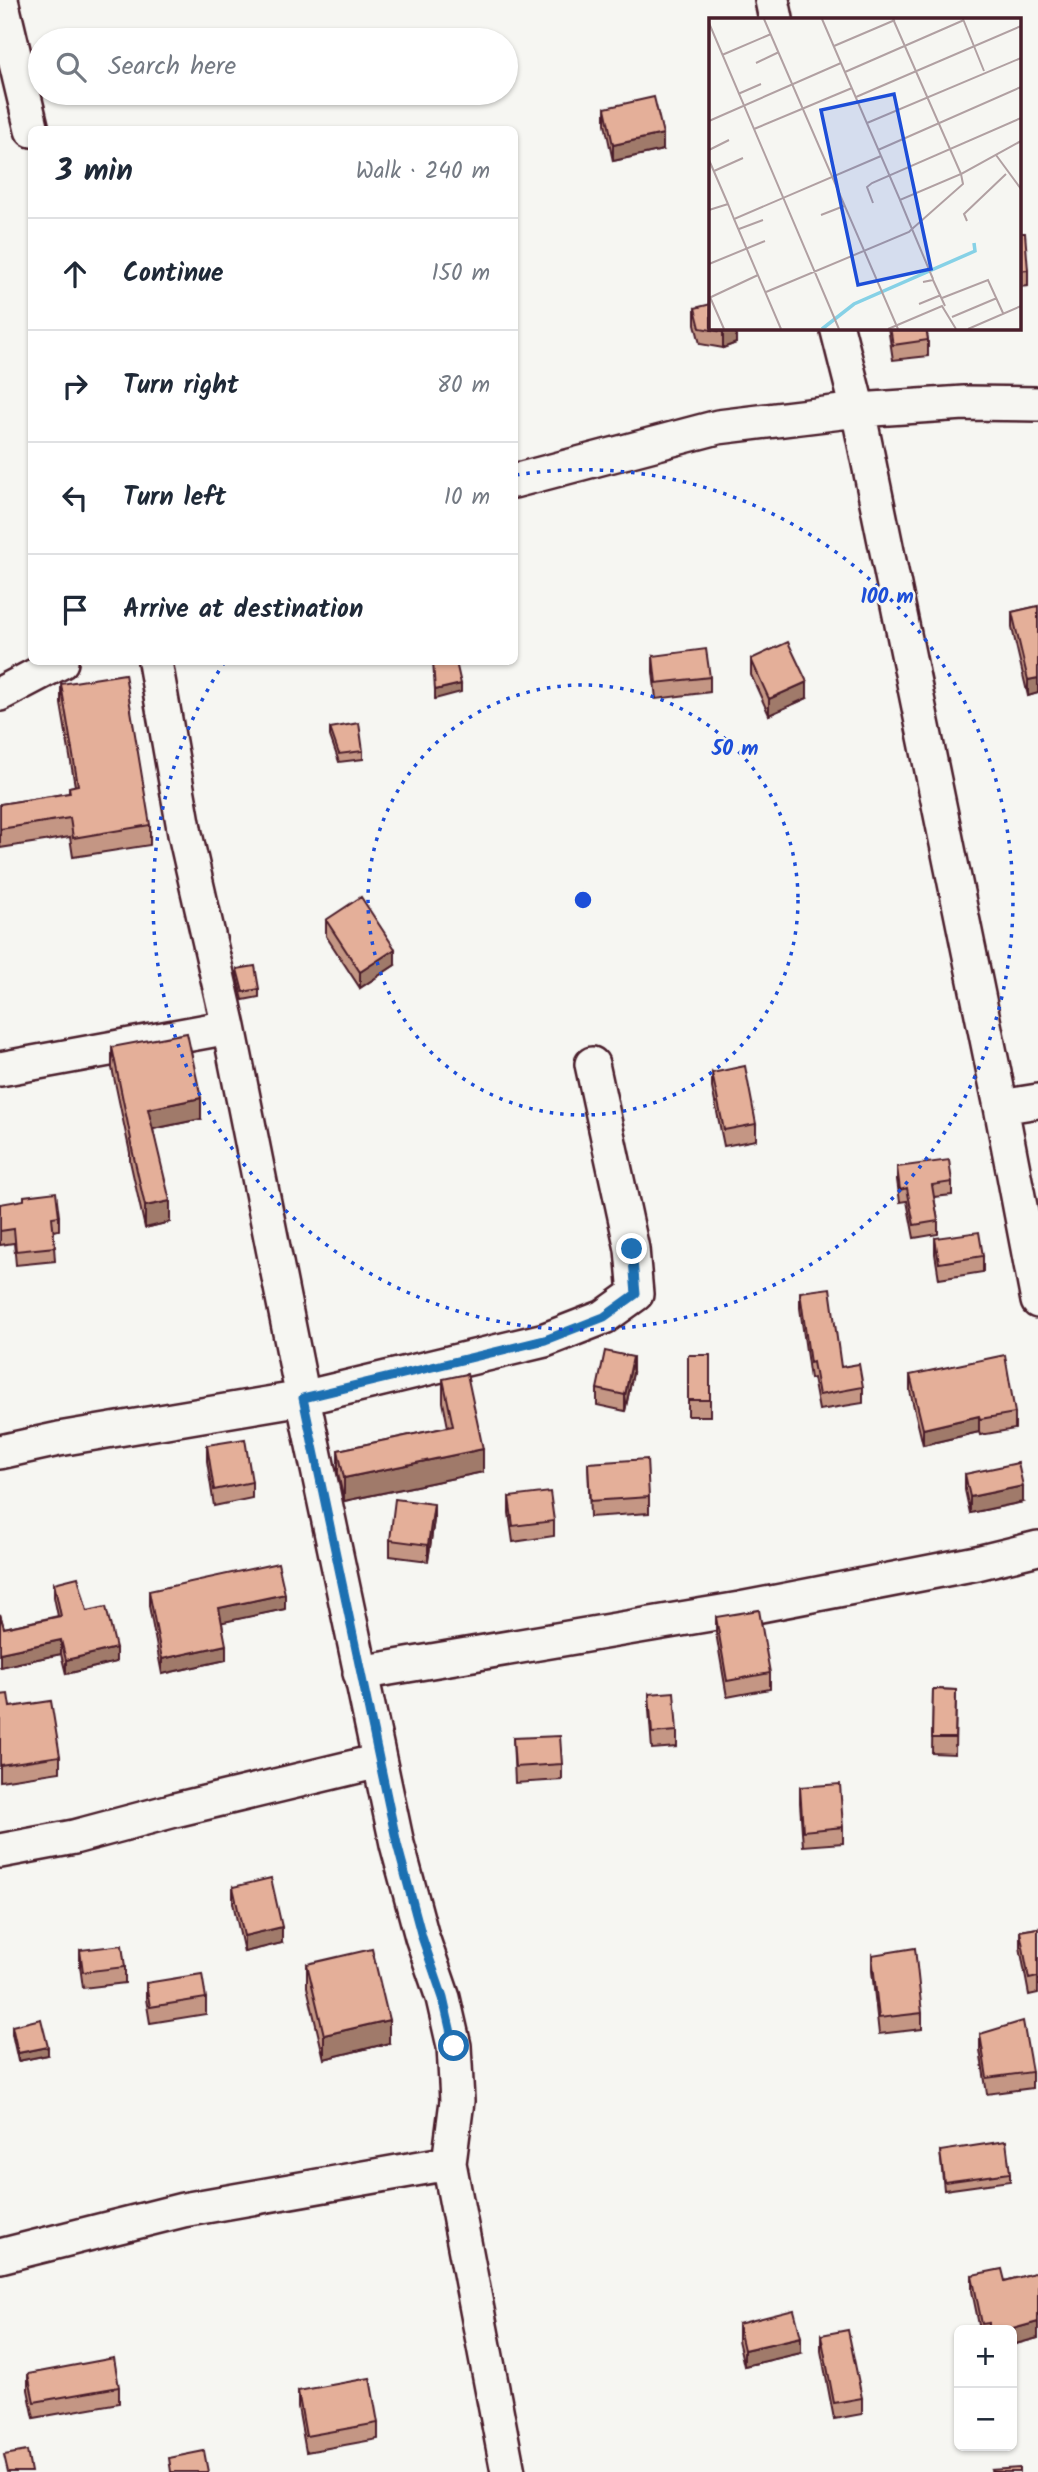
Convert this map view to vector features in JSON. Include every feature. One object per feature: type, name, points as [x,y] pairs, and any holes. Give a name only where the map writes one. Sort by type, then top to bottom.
[{"type":"street","points":[[1,0],[31,126]]},
{"type":"street","points":[[772,0],[776,18]]},
{"type":"street","points":[[838,329],[858,410],[1001,1107],[1038,1301]]},
{"type":"street","points":[[518,480],[718,427],[858,410],[964,403],[1038,404]]},
{"type":"street","points":[[0,694],[55,665]]},
{"type":"street","points":[[156,665],[185,834],[229,1027],[379,1761],[397,1844],[422,1937],[443,1998],[454,2046],[457,2101],[449,2163],[508,2472]]},
{"type":"street","points":[[0,1069],[229,1027]]},
{"type":"street","points":[[0,1452],[60,1439],[303,1398],[545,1340],[604,1317],[636,1294],[632,1249],[592,1064]]},
{"type":"street","points":[[1001,1107],[1038,1101]]},
{"type":"street","points":[[360,1673],[740,1609],[977,1563],[1038,1548]]},
{"type":"street","points":[[0,1851],[74,1837],[379,1761]]},
{"type":"street","points":[[0,2256],[183,2210],[449,2163]]},
{"type":"building","points":[[654,97],[663,134],[613,145],[605,108]]},
{"type":"building","points":[[1020,233],[1025,233],[1028,270],[1020,271]]},
{"type":"building","points":[[709,304],[709,329],[731,329],[723,332],[700,328],[695,308]]},
{"type":"building","points":[[890,329],[926,329],[928,340],[893,345]]},
{"type":"building","points":[[1038,606],[1038,678],[1028,680],[1012,612]]},
{"type":"building","points":[[788,642],[807,682],[769,699],[751,659]]},
{"type":"building","points":[[706,649],[710,677],[656,683],[653,656]]},
{"type":"building","points":[[433,665],[457,665],[461,684],[435,690]]},
{"type":"building","points":[[125,674],[150,825],[73,838],[70,818],[0,829],[0,804],[70,793],[69,787],[78,785],[61,684]]},
{"type":"building","points":[[359,723],[363,751],[339,754],[330,728]]},
{"type":"building","points":[[361,897],[395,949],[360,972],[326,920]]},
{"type":"building","points":[[255,966],[259,989],[243,992],[237,969]]},
{"type":"building","points":[[187,1033],[201,1098],[148,1109],[170,1201],[145,1206],[112,1047]]},
{"type":"building","points":[[745,1066],[756,1124],[724,1130],[712,1073]]},
{"type":"building","points":[[949,1160],[952,1182],[932,1185],[938,1221],[914,1225],[907,1188],[900,1190],[897,1167]]},
{"type":"building","points":[[56,1192],[59,1216],[52,1217],[55,1247],[16,1251],[14,1229],[0,1231],[0,1204],[24,1200],[24,1196]]},
{"type":"building","points":[[979,1232],[983,1256],[939,1263],[935,1238]]},
{"type":"building","points":[[830,1288],[841,1367],[859,1364],[863,1387],[819,1395],[813,1362],[810,1363],[800,1292]]},
{"type":"building","points":[[605,1351],[633,1357],[625,1395],[597,1389]]},
{"type":"building","points":[[688,1355],[710,1355],[710,1400],[688,1400]]},
{"type":"building","points":[[1005,1355],[1015,1413],[980,1419],[979,1416],[923,1429],[910,1375]]},
{"type":"building","points":[[467,1374],[483,1449],[344,1478],[338,1450],[453,1426],[443,1379]]},
{"type":"building","points":[[245,1439],[252,1482],[214,1490],[207,1445]]},
{"type":"building","points":[[647,1459],[649,1497],[590,1501],[588,1463]]},
{"type":"building","points":[[1018,1463],[1023,1486],[970,1497],[965,1474]]},
{"type":"building","points":[[550,1492],[554,1521],[513,1526],[509,1497]]},
{"type":"building","points":[[395,1499],[434,1504],[428,1545],[390,1540]]},
{"type":"building","points":[[278,1563],[285,1594],[219,1608],[226,1645],[162,1659],[149,1591]]},
{"type":"building","points":[[78,1577],[87,1611],[106,1607],[116,1648],[66,1660],[61,1640],[0,1653],[0,1614],[4,1628],[61,1616],[54,1583]]},
{"type":"building","points":[[759,1610],[770,1673],[727,1681],[716,1617]]},
{"type":"building","points":[[933,1689],[956,1690],[955,1738],[932,1738]]},
{"type":"building","points":[[674,1692],[677,1731],[652,1733],[649,1694]]},
{"type":"building","points":[[8,1694],[10,1707],[51,1701],[60,1756],[0,1765],[0,1695]]},
{"type":"building","points":[[560,1736],[562,1764],[515,1767],[513,1738]]},
{"type":"building","points":[[840,1784],[843,1827],[803,1831],[800,1787]]},
{"type":"building","points":[[271,1878],[282,1927],[244,1936],[233,1887]]},
{"type":"building","points":[[1038,1928],[1038,1977],[1029,1979],[1020,1931]]},
{"type":"building","points":[[122,1945],[125,1967],[83,1972],[80,1950]]},
{"type":"building","points":[[915,1948],[922,2013],[879,2018],[872,1955]]},
{"type":"building","points":[[372,1949],[389,2020],[324,2035],[307,1964]]},
{"type":"building","points":[[202,1974],[206,1998],[150,2007],[146,1983]]},
{"type":"building","points":[[41,2019],[48,2047],[18,2053],[12,2026]]},
{"type":"building","points":[[1023,2021],[1032,2072],[987,2078],[980,2034]]},
{"type":"building","points":[[1006,2141],[1010,2173],[944,2182],[940,2151]]},
{"type":"building","points":[[1002,2269],[1005,2281],[1038,2272],[1038,2322],[1017,2328],[1017,2325],[982,2324],[972,2275]]},
{"type":"building","points":[[794,2310],[801,2337],[744,2350],[738,2324]]},
{"type":"building","points":[[848,2330],[862,2398],[834,2403],[821,2335]]},
{"type":"building","points":[[114,2358],[119,2387],[34,2402],[28,2374]]},
{"type":"building","points":[[370,2378],[378,2423],[306,2436],[298,2391]]},
{"type":"building","points":[[27,2451],[31,2472],[8,2472],[4,2455]]},
{"type":"building","points":[[204,2451],[208,2472],[171,2472],[169,2458]]},
{"type":"building","points":[[1019,2468],[1019,2472],[991,2470]]},
{"type":"route","points":[[454,2046],[443,1998],[422,1937],[397,1844],[303,1398],[545,1340],[604,1317],[636,1294],[632,1249]]}]
